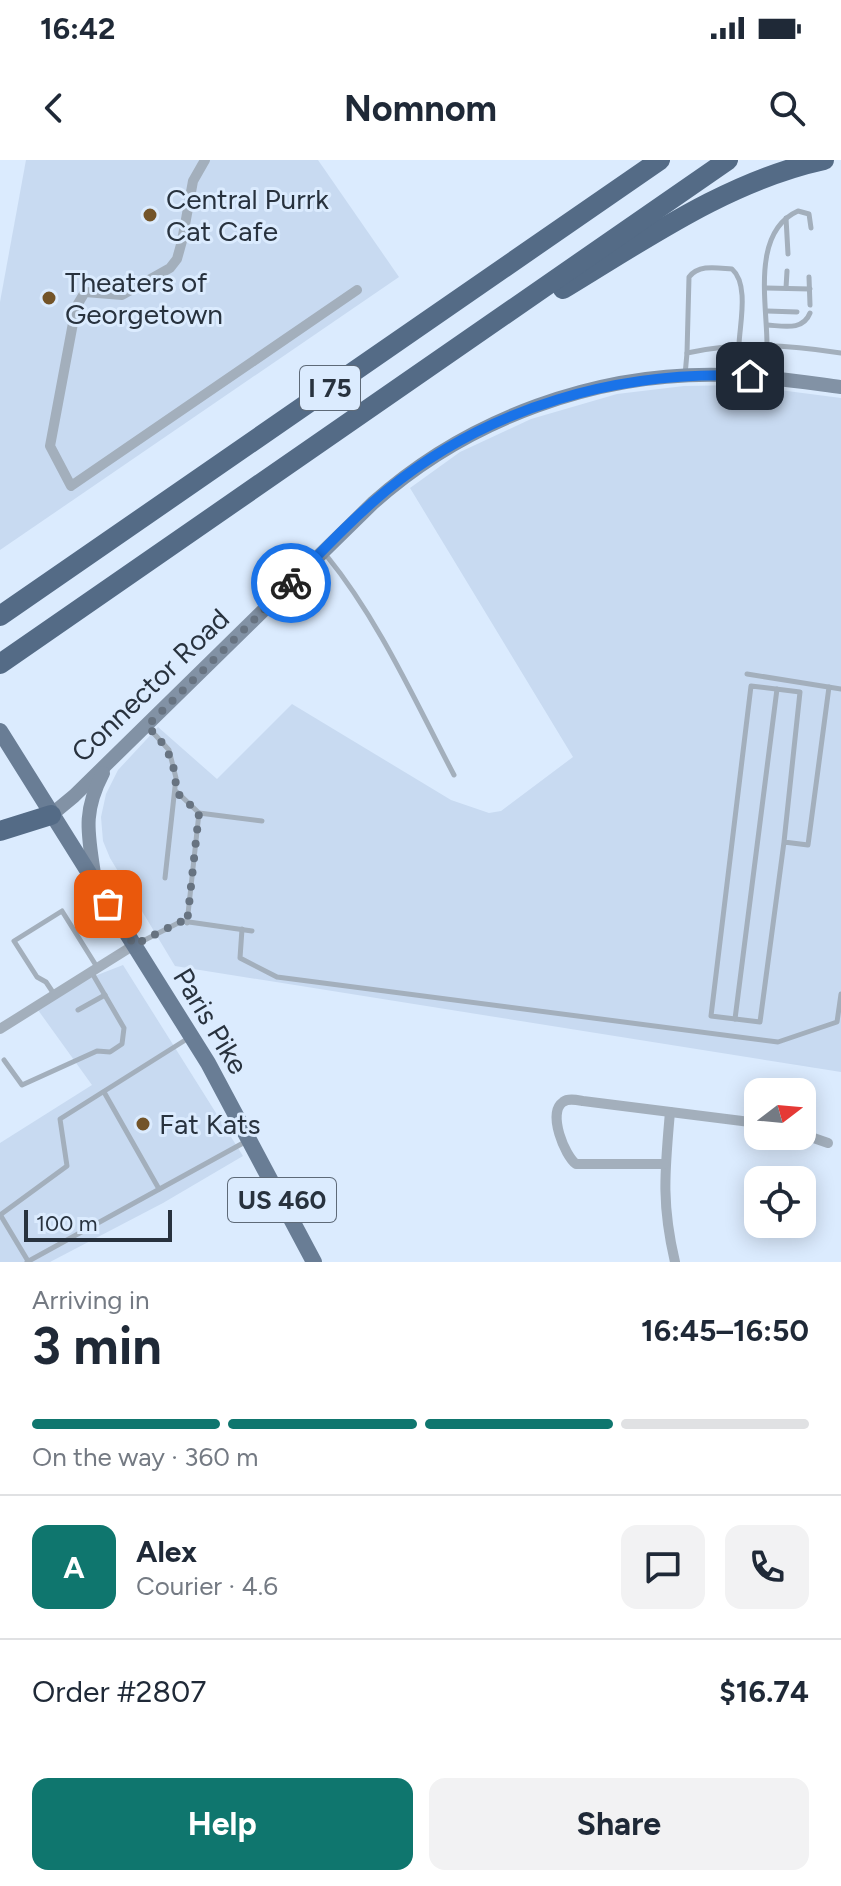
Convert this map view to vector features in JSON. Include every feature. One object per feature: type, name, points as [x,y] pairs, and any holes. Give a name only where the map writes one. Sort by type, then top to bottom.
[{"type":"highway","points":[[535,246],[647,160]]},
{"type":"highway","name":"I 75","points":[[0,616],[660,160]]},
{"type":"highway","name":"I 75","points":[[0,664],[728,160]]},
{"type":"highway","points":[[425,370],[718,198],[778,172],[824,160]]},
{"type":"highway","points":[[0,831],[51,815]]},
{"type":"main road","name":"Connector Road","points":[[51,815],[147,726],[395,484],[485,427],[580,392],[643,380],[685,376],[750,376],[841,387]]},
{"type":"main road","name":"Paris Pike","points":[[0,731],[191,1036],[250,1139],[314,1262]]},
{"type":"main road","points":[[96,885],[87,822],[92,793],[107,764]]},
{"type":"street","points":[[205,160],[193,181],[182,241],[177,259],[170,268],[122,295],[85,292],[76,307],[50,446],[71,486],[357,290]]},
{"type":"street","points":[[0,1029],[134,945]]},
{"type":"street","points":[[664,1164],[576,1164],[568,1158],[558,1129],[557,1113],[562,1102],[571,1100],[744,1121]]},
{"type":"street","points":[[670,1112],[664,1164],[664,1205],[675,1262]]},
{"type":"street","points":[[816,1139],[828,1143]]},
{"type":"lane","points":[[767,345],[768,246],[774,230],[786,217],[798,211],[806,212],[811,217],[811,228]]},
{"type":"lane","points":[[786,217],[788,254]]},
{"type":"lane","points":[[685,376],[689,277],[695,270],[732,269],[739,275],[739,344]]},
{"type":"lane","points":[[786,288],[787,271]]},
{"type":"lane","points":[[809,277],[810,305]]},
{"type":"lane","points":[[766,288],[810,289]]},
{"type":"lane","points":[[767,311],[797,312]]},
{"type":"lane","points":[[767,325],[800,325],[810,313]]},
{"type":"lane","points":[[687,353],[739,344],[841,353]]},
{"type":"lane","points":[[323,551],[344,577],[384,643],[454,775]]},
{"type":"lane","points":[[747,674],[841,689]]},
{"type":"lane","points":[[751,686],[777,689],[800,692],[760,1022],[711,1016],[751,686]]},
{"type":"lane","points":[[784,842],[808,845],[829,687]]},
{"type":"lane","points":[[735,1019],[777,689]]},
{"type":"lane","points":[[147,726],[169,750],[174,762],[176,792],[165,878]]},
{"type":"lane","points":[[176,792],[199,813],[262,821]]},
{"type":"lane","points":[[187,923],[199,813]]},
{"type":"lane","points":[[4,1060],[22,1085],[97,1051],[110,1052],[122,1044],[124,1028],[62,911],[14,941],[37,977],[46,982],[55,995]]},
{"type":"lane","points":[[134,945],[182,921],[252,931]]},
{"type":"lane","points":[[242,929],[240,958],[277,977],[778,1042],[837,1022],[841,994]]},
{"type":"lane","points":[[78,1010],[105,995]]},
{"type":"lane","points":[[191,1036],[60,1119],[67,1166],[0,1215],[27,1262],[250,1139]]},
{"type":"lane","points":[[104,1092],[159,1189]]},
{"type":"shaded area","points":[[26,160],[318,160],[399,277],[0,550],[0,302]]},
{"type":"shaded area","points":[[741,385],[841,398],[841,1072],[175,966],[110,858],[103,841],[101,817],[106,794],[118,770],[158,727],[217,779],[292,704],[451,800],[489,813],[501,811],[573,757],[410,488],[460,452],[531,419],[617,394],[684,386]]},
{"type":"shaded area","points":[[123,965],[243,1156],[163,1203],[50,1262],[0,1262],[0,1143],[92,1085],[38,1010],[87,979]]},
{"type":"way so far","points":[[108,904],[134,945],[182,921],[187,923],[199,813],[176,792],[174,762],[169,750],[147,726],[291,583]]},
{"type":"place","name":"Central Purrk Cat Cafe","points":[[150,215]]},
{"type":"place","name":"Theaters of Georgetown","points":[[49,298]]},
{"type":"place","name":"Fat Kats","points":[[143,1124]]},
{"type":"route","points":[[291,583],[387,491],[425,463],[485,427],[559,398],[615,384],[673,376],[750,376]]}]
